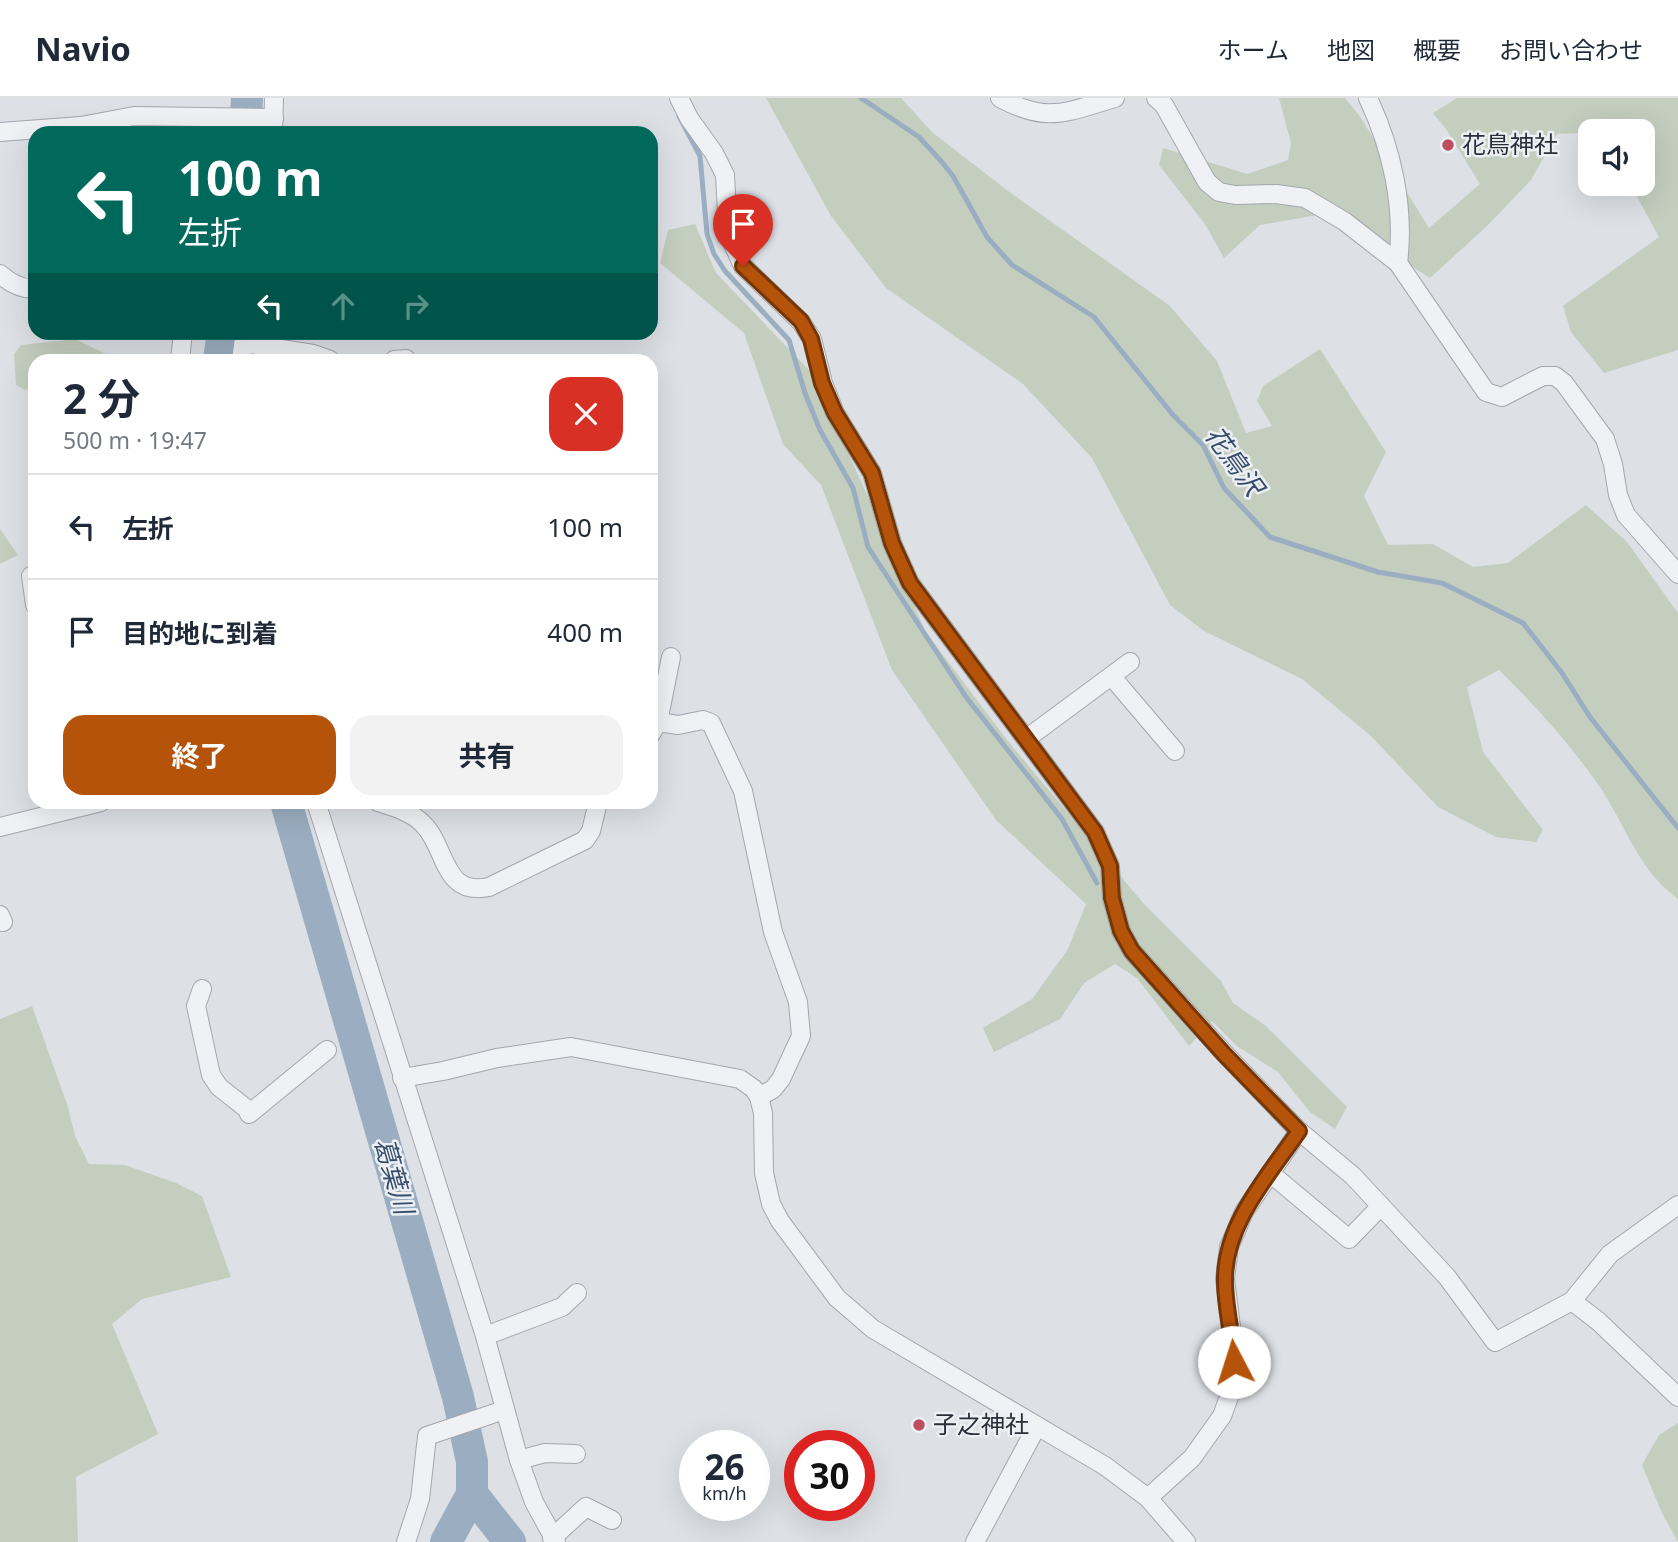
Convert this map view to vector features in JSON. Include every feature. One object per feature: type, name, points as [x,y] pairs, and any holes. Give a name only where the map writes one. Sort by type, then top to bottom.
[{"type":"street","points":[[81,126],[134,116],[202,122],[271,123],[274,98]]},
{"type":"street","points":[[680,98],[689,118],[714,153],[725,175],[728,233],[743,266],[801,321],[811,339],[822,383],[835,413],[872,473],[892,543],[910,583],[1095,832],[1110,866],[1112,898],[1121,931],[1132,951],[1224,1054],[1299,1131],[1353,1176],[1447,1278],[1494,1342],[1572,1301],[1610,1254],[1678,1205]]},
{"type":"street","points":[[1000,98],[1032,113],[1059,114],[1115,98]]},
{"type":"street","points":[[1156,98],[1164,105],[1207,182],[1219,192],[1305,198],[1344,221],[1398,263],[1486,392],[1503,397],[1543,376],[1555,376],[1564,383],[1605,439],[1613,464],[1618,495],[1626,515],[1678,574]]},
{"type":"street","points":[[1368,98],[1384,131],[1394,169],[1401,239],[1398,263]]},
{"type":"street","points":[[0,132],[28,130]]},
{"type":"street","points":[[0,274],[10,283],[28,289]]},
{"type":"street","points":[[243,345],[313,354]]},
{"type":"street","points":[[658,711],[671,657]]},
{"type":"street","points":[[1026,739],[1129,662]]},
{"type":"street","points":[[1112,677],[1175,751]]},
{"type":"street","points":[[658,728],[703,720],[711,723],[743,790],[773,932],[799,1002],[802,1036],[781,1079],[773,1089],[759,1097]]},
{"type":"street","points":[[0,827],[69,809]]},
{"type":"street","points":[[318,809],[485,1336],[500,1411],[534,1502],[554,1540],[586,1507],[612,1520]]},
{"type":"street","points":[[398,809],[424,824],[450,872],[462,886],[476,890],[489,887],[585,840],[591,831],[596,809]]},
{"type":"street","points":[[202,989],[195,1006],[211,1075],[219,1087],[247,1109],[249,1114],[327,1050]]},
{"type":"street","points":[[402,1079],[497,1058],[572,1047],[740,1079],[754,1089],[763,1113],[764,1172],[771,1204],[780,1221],[837,1298],[873,1329],[1105,1466],[1148,1498],[1186,1542]]},
{"type":"street","points":[[1148,1498],[1192,1458],[1222,1416],[1235,1381],[1225,1279],[1229,1247],[1244,1212],[1299,1131]]},
{"type":"street","points":[[1270,1173],[1349,1239],[1381,1206]]},
{"type":"street","points":[[485,1336],[562,1307],[577,1293]]},
{"type":"street","points":[[1572,1301],[1598,1321],[1678,1397]]},
{"type":"street","points":[[406,1542],[420,1499],[427,1436],[500,1411]]},
{"type":"street","points":[[975,1542],[1037,1426]]},
{"type":"street","points":[[519,1460],[545,1453],[576,1454]]},
{"type":"green space","points":[[766,98],[901,98],[932,132],[1008,191],[1170,306],[1217,361],[1246,433],[1272,426],[1257,401],[1263,386],[1320,349],[1386,452],[1364,496],[1388,545],[1433,544],[1473,567],[1508,563],[1586,505],[1627,542],[1678,613],[1678,899],[1651,873],[1595,780],[1573,751],[1499,670],[1467,687],[1483,752],[1543,830],[1536,842],[1496,837],[1438,807],[1371,736],[1302,679],[1204,631],[1170,605],[1092,458],[1023,384],[886,288],[831,216]]},
{"type":"green space","points":[[1279,98],[1345,98],[1359,115],[1429,228],[1480,184],[1433,113],[1457,98],[1678,98],[1678,350],[1604,373],[1571,332],[1563,306],[1659,237],[1637,196],[1655,196],[1655,119],[1578,119],[1578,133],[1557,134],[1531,180],[1487,226],[1430,278],[1329,213],[1260,225],[1224,258],[1205,224],[1159,165],[1163,148],[1247,174],[1288,160],[1291,143]]},
{"type":"green space","points":[[695,224],[716,273],[810,371],[861,481],[925,631],[1007,740],[1144,904],[1221,981],[1233,1003],[1266,1026],[1347,1107],[1335,1129],[1310,1112],[1278,1072],[1237,1046],[1212,1021],[1189,1046],[1137,978],[1115,964],[1084,983],[1060,1019],[994,1052],[983,1028],[1032,999],[1067,951],[1086,904],[996,820],[892,670],[821,485],[783,444],[744,333],[660,263],[668,230]]},
{"type":"green space","points":[[77,340],[106,354],[28,354],[28,389],[25,390],[16,385],[14,354],[21,345]]},
{"type":"green space","points":[[0,529],[18,555],[0,564]]},
{"type":"green space","points":[[32,1006],[68,1107],[75,1136],[89,1164],[125,1165],[176,1183],[202,1196],[231,1277],[142,1299],[112,1324],[158,1434],[76,1477],[78,1542],[0,1542],[0,1019]]},
{"type":"green space","points":[[1678,1423],[1678,1542],[1662,1513],[1642,1465],[1659,1435]]},
{"type":"waterway","name":"葛葉川","points":[[245,126],[247,98]]},
{"type":"waterway","name":"花鳥沢","points":[[861,98],[919,137],[941,161],[953,176],[987,237],[1012,265],[1094,317],[1173,415],[1203,445],[1224,488],[1270,537],[1378,572],[1442,583],[1523,623],[1562,673],[1590,717],[1678,828]]},
{"type":"waterway","points":[[679,116],[700,156],[707,234],[714,254],[725,271],[789,340],[805,393],[820,430],[853,488],[868,547],[966,697],[1062,819],[1097,883]]},
{"type":"waterway","name":"葛葉川","points":[[220,354],[222,340]]},
{"type":"waterway","name":"葛葉川","points":[[288,809],[458,1397],[472,1462],[472,1494],[510,1542]]},
{"type":"waterway","points":[[446,1542],[472,1494]]},
{"type":"place","name":"花鳥神社","points":[[1448,145]]},
{"type":"place","name":"子之神社","points":[[919,1425]]},
{"type":"route","points":[[743,266],[801,321],[811,339],[822,383],[835,413],[872,473],[892,543],[910,583],[1095,832],[1110,866],[1112,898],[1121,931],[1132,951],[1224,1054],[1299,1131],[1244,1212],[1229,1247],[1225,1279],[1234,1362]]}]
